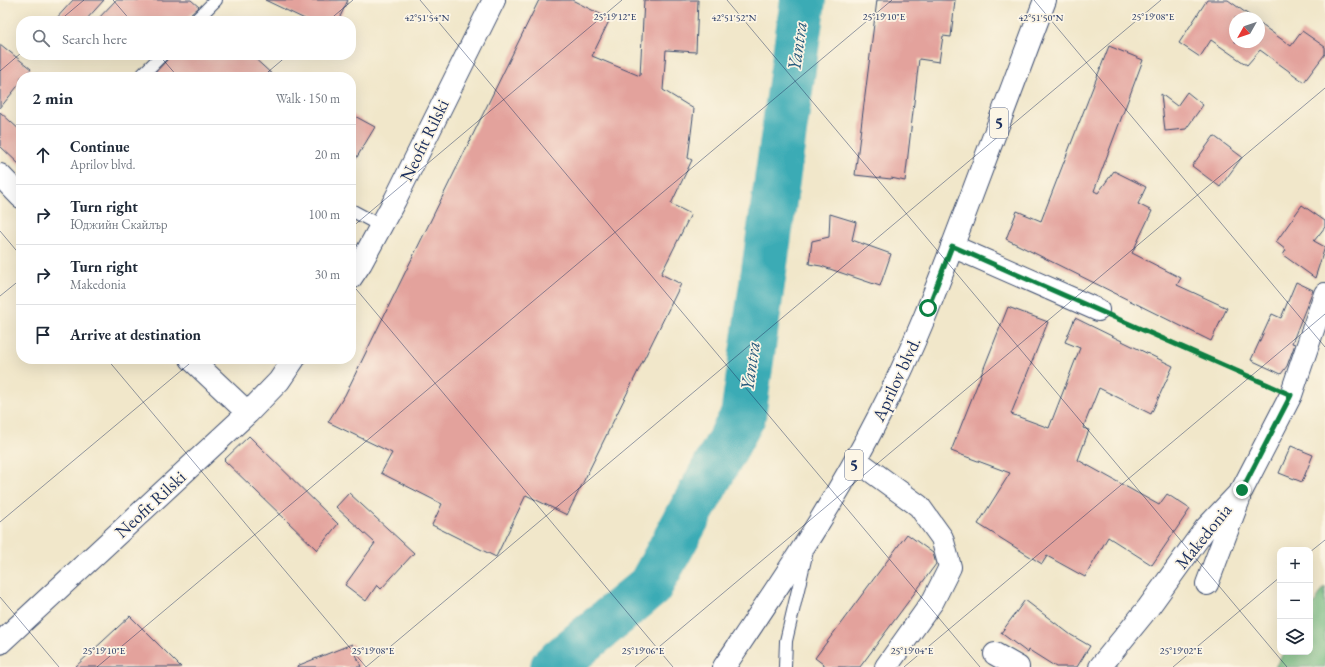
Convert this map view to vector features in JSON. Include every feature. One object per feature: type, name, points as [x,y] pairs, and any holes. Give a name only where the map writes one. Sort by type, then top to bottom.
[{"type":"street","name":"Neofit Rilski","points":[[356,270],[381,226],[494,0]]},
{"type":"street","name":"Aprilov blvd.","points":[[724,667],[810,539],[856,460],[906,361],[952,246],[1045,0]]},
{"type":"street","points":[[0,175],[16,192]]},
{"type":"street","points":[[952,246],[1098,310]]},
{"type":"street","name":"Makedonia","points":[[1100,667],[1148,608],[1205,528],[1242,490],[1291,395],[1325,294]]},
{"type":"street","points":[[196,364],[248,413]]},
{"type":"street","name":"Neofit Rilski","points":[[0,643],[248,413],[279,381],[291,364]]},
{"type":"street","points":[[856,460],[919,506],[942,538],[950,567],[933,601],[886,667]]},
{"type":"street","points":[[1207,584],[1242,490]]},
{"type":"street","points":[[995,654],[1018,667]]},
{"type":"lane","points":[[200,16],[216,0]]},
{"type":"lane","points":[[145,72],[157,60]]},
{"type":"lane","points":[[356,213],[381,226]]},
{"type":"lane","points":[[785,667],[786,640],[810,539]]},
{"type":"path","points":[[1098,310],[1291,395]]},
{"type":"green space","points":[[1325,586],[1325,667],[1275,667],[1282,655],[1313,655],[1313,605]]},
{"type":"building","points":[[73,0],[104,0],[90,16],[59,16]]},
{"type":"building","points":[[116,0],[191,0],[199,7],[189,16],[101,16]]},
{"type":"building","points":[[265,0],[348,0],[340,16],[299,16]]},
{"type":"building","points":[[539,0],[572,0],[610,19],[592,56],[640,76],[644,0],[698,0],[696,52],[666,50],[663,90],[694,109],[688,158],[692,160],[671,204],[691,214],[661,274],[681,284],[567,515],[526,495],[496,557],[432,525],[442,504],[381,473],[392,453],[328,422],[345,395]]},
{"type":"building","points":[[877,0],[955,0],[951,37],[943,36],[939,62],[919,59],[905,181],[891,178],[855,175]]},
{"type":"building","points":[[1207,0],[1228,0],[1245,12],[1229,12],[1229,48],[1265,48],[1265,27],[1291,46],[1302,31],[1325,47],[1325,54],[1304,82],[1260,50],[1247,65],[1211,40],[1200,57],[1179,43]]},
{"type":"building","points":[[0,44],[16,57],[16,60],[20,60],[31,69],[29,72],[16,72],[16,88],[0,108]]},
{"type":"building","points":[[1109,46],[1143,60],[1094,191],[1098,193],[1114,171],[1146,187],[1138,204],[1152,211],[1132,253],[1181,278],[1177,285],[1227,308],[1211,341],[1006,239],[1017,211],[1041,221]]},
{"type":"building","points":[[167,60],[256,60],[270,72],[156,72]]},
{"type":"building","points":[[1187,92],[1203,105],[1186,129],[1165,131],[1161,94],[1177,106]]},
{"type":"building","points":[[0,112],[16,126],[16,161],[0,146]]},
{"type":"building","points":[[356,117],[375,127],[356,159]]},
{"type":"building","points":[[1214,136],[1242,157],[1220,187],[1192,166]]},
{"type":"building","points":[[1302,205],[1325,221],[1325,227],[1314,241],[1325,247],[1315,278],[1283,255],[1286,250],[1276,242]]},
{"type":"building","points":[[830,214],[856,222],[852,240],[891,254],[880,286],[821,266],[809,264],[812,241],[829,237]]},
{"type":"building","points":[[1296,282],[1313,290],[1292,343],[1295,344],[1287,366],[1281,374],[1251,360],[1272,314],[1281,318]]},
{"type":"building","points":[[1008,307],[1048,322],[1011,414],[1049,428],[1080,348],[1065,342],[1075,318],[1173,366],[1151,414],[1099,388],[1083,428],[1089,430],[1078,460],[1159,505],[1167,494],[1190,509],[1152,565],[1108,537],[1085,577],[1047,556],[1042,564],[978,524],[1010,473],[951,451]]},
{"type":"building","points":[[249,436],[338,524],[317,550],[224,460]]},
{"type":"building","points":[[1291,446],[1313,455],[1302,482],[1279,473]]},
{"type":"building","points":[[349,493],[414,553],[381,589],[377,585],[366,601],[345,585],[375,543],[336,507]]},
{"type":"building","points":[[907,534],[933,553],[936,564],[860,667],[827,667],[815,658]]},
{"type":"building","points":[[1025,600],[1071,635],[1090,646],[1077,667],[1056,667],[1029,650],[1028,653],[1001,633]]},
{"type":"building","points":[[130,616],[181,667],[75,667]]},
{"type":"building","points":[[352,644],[361,667],[297,667],[297,666]]},
{"type":"waterway","name":"Yantra","points":[[553,667],[650,586],[743,416],[803,0]]},
{"type":"route","points":[[928,308],[952,246],[1291,395],[1242,490]]}]
